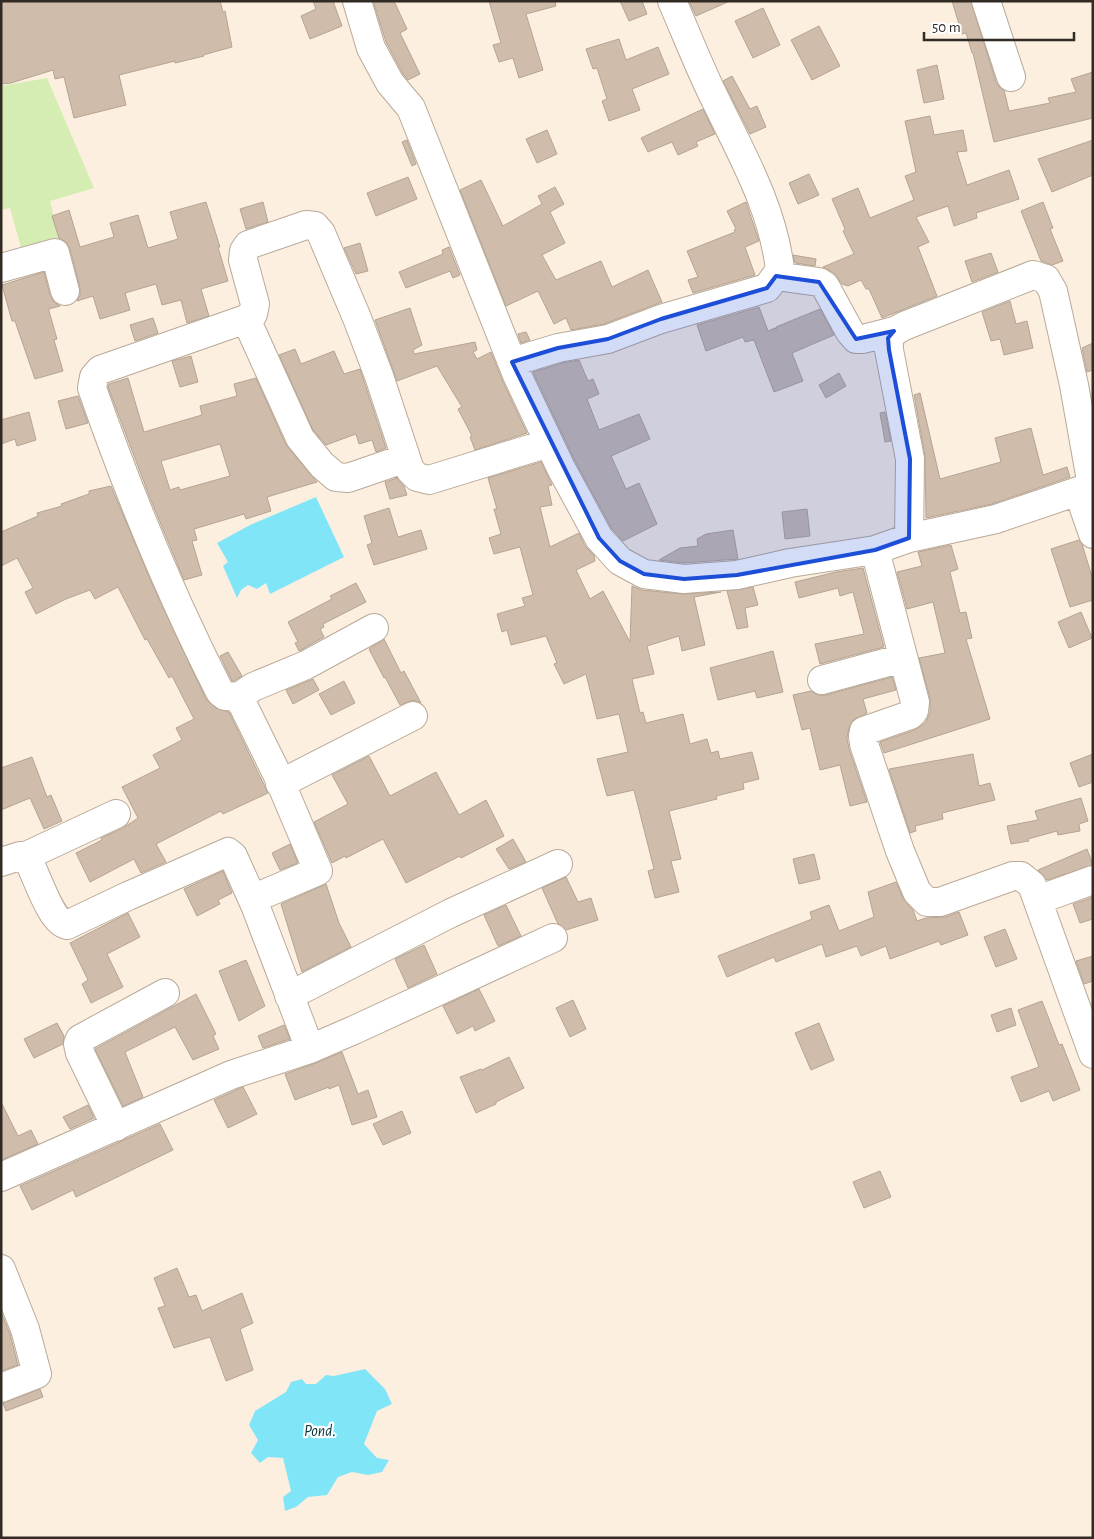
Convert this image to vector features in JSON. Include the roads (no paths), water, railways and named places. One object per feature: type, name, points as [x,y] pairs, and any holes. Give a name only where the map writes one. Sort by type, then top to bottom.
[{"type":"street","points":[[357,1],[371,48],[390,83],[411,108],[512,362],[549,442],[599,538],[620,561],[644,574],[684,579],[737,575],[790,563],[875,550],[909,538],[996,519],[1088,488]]},
{"type":"street","points":[[512,362],[558,348],[608,339],[660,319],[767,288],[780,270],[778,249],[763,199],[706,80],[672,1]]},
{"type":"street","points":[[986,1],[1011,76]]},
{"type":"street","points":[[374,628],[306,665],[253,687],[239,697],[225,696],[220,692],[161,567],[116,456],[92,388],[94,377],[100,370],[246,319],[253,314],[255,304],[243,260],[244,252],[248,245],[306,225],[315,226],[322,233],[357,318],[379,376],[410,470],[417,477],[429,480],[549,442]]},
{"type":"street","points":[[1,268],[55,253],[66,291]]},
{"type":"street","points":[[776,276],[820,282],[825,286],[850,332],[856,339],[894,331],[1033,275],[1046,279],[1054,291],[1074,385],[1093,534]]},
{"type":"street","points":[[246,319],[300,438],[322,466],[336,477],[348,478],[406,458]]},
{"type":"street","points":[[894,331],[888,338],[889,350],[910,459],[909,538]]},
{"type":"street","points":[[875,550],[915,702],[914,710],[910,715],[868,729],[864,732],[863,736],[897,842],[917,892],[927,902],[940,902],[1013,876],[1021,876],[1032,885],[1093,1054]]},
{"type":"street","points":[[822,680],[903,658]]},
{"type":"street","points":[[239,697],[318,871],[257,897],[255,905]]},
{"type":"street","points":[[280,784],[413,716]]},
{"type":"street","points":[[116,814],[14,859],[54,916],[62,924],[73,924],[128,896],[228,852],[233,856],[255,905],[310,1049]]},
{"type":"street","points":[[289,996],[442,918],[558,864]]},
{"type":"street","points":[[1038,900],[1093,880]]},
{"type":"street","points":[[1,1177],[231,1075],[310,1049],[553,938]]},
{"type":"street","points":[[116,1127],[80,1053],[78,1044],[80,1039],[165,993]]},
{"type":"street","points":[[1,1269],[25,1329],[37,1374],[1,1388]]},
{"type":"water","points":[[316,497],[344,557],[270,594],[266,583],[257,589],[248,585],[241,590],[237,598],[223,566],[228,562],[217,543],[250,525]]},
{"type":"water","name":"Pond.","points":[[365,1369],[385,1389],[392,1404],[377,1411],[364,1444],[377,1458],[389,1460],[382,1472],[368,1475],[352,1472],[338,1477],[327,1495],[308,1497],[296,1507],[285,1511],[283,1497],[291,1491],[283,1458],[268,1457],[260,1463],[251,1453],[258,1440],[249,1425],[255,1411],[286,1392],[291,1382],[302,1379],[306,1384],[316,1384],[326,1375],[334,1376]]}]
